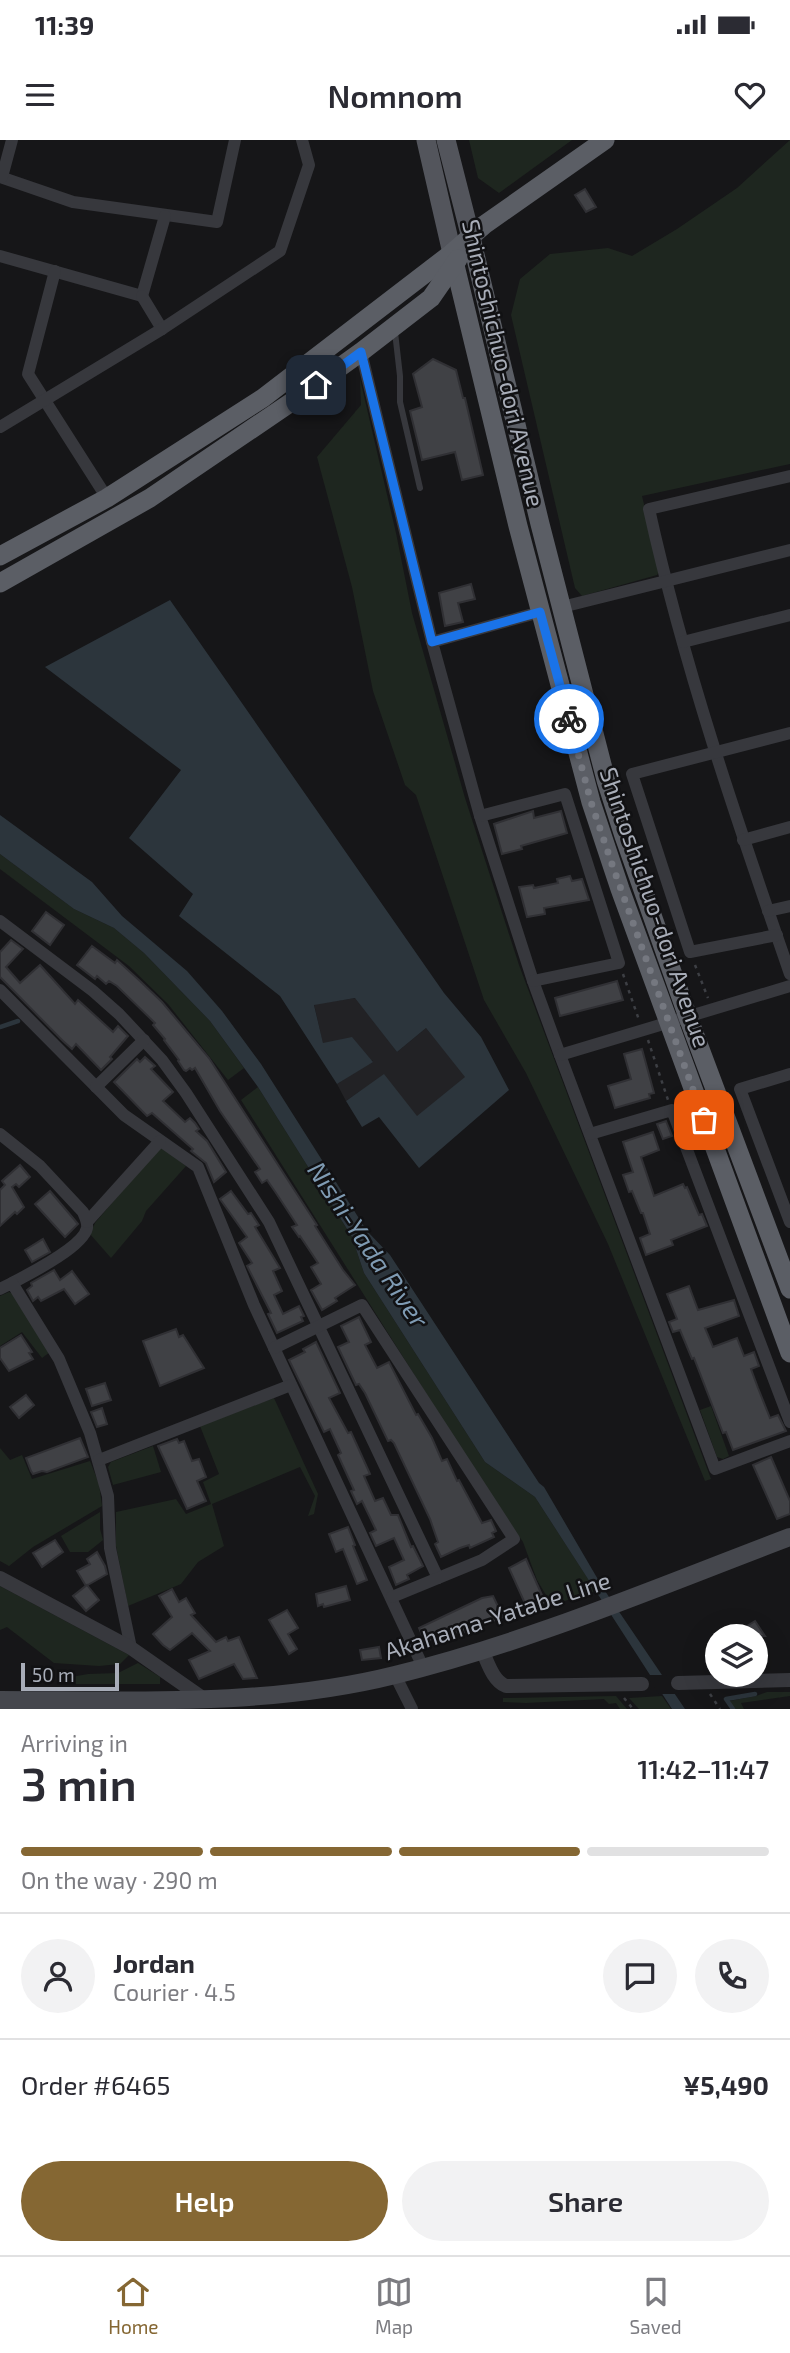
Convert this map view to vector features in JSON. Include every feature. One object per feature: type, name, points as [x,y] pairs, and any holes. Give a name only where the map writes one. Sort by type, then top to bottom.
[{"type":"highway","points":[[0,583],[150,498],[361,352],[431,298],[453,259],[484,225],[605,140]]},
{"type":"highway","name":"Shintoshichuo-dori Avenue","points":[[471,238],[610,791],[695,1010],[790,1289]]},
{"type":"highway","points":[[0,556],[107,498],[263,398],[453,259]]},
{"type":"highway","name":"Shintoshichuo-dori Avenue","points":[[453,259],[540,612],[591,802],[790,1353]]},
{"type":"main road","name":"Shintoshichuo-dori Avenue","points":[[426,140],[453,259]]},
{"type":"main road","name":"Shintoshichuo-dori Avenue","points":[[446,140],[471,238]]},
{"type":"main road","name":"Akahama-Yatabe Line","points":[[0,1700],[204,1699],[229,1704],[395,1675],[482,1650],[572,1619],[790,1538]]},
{"type":"street","points":[[12,140],[1,177],[73,202],[217,222],[235,140]]},
{"type":"street","points":[[0,427],[162,329],[280,251],[309,165],[302,140]]},
{"type":"street","points":[[142,296],[165,216]]},
{"type":"street","points":[[0,256],[142,296],[162,329]]},
{"type":"street","points":[[55,271],[28,374],[107,498]]},
{"type":"street","points":[[361,352],[432,642],[480,816],[559,1055],[715,1469],[790,1441]]},
{"type":"street","points":[[790,476],[649,509],[665,581],[715,753],[790,974]]},
{"type":"street","points":[[562,607],[790,550]]},
{"type":"street","points":[[432,642],[540,612]]},
{"type":"street","points":[[683,642],[790,615]]},
{"type":"street","points":[[777,935],[690,952],[632,774],[790,733]]},
{"type":"street","points":[[480,816],[565,794],[619,963],[533,981]]},
{"type":"street","points":[[743,840],[790,827]]},
{"type":"street","points":[[768,911],[790,905]]},
{"type":"street","points":[[0,921],[93,991],[119,1014],[144,1040],[186,1093],[269,1222],[438,1578]]},
{"type":"street","points":[[559,1055],[669,1023],[695,1010],[790,986]]},
{"type":"street","points":[[0,990],[124,1115],[198,1167],[274,1348],[424,1667]]},
{"type":"street","points":[[96,1087],[144,1040]]},
{"type":"street","points":[[790,1074],[740,1089],[790,1222]]},
{"type":"street","points":[[590,1134],[672,1110],[790,1422]]},
{"type":"street","points":[[0,1134],[40,1166],[83,1212],[87,1222],[87,1230],[63,1254],[0,1289]]},
{"type":"street","points":[[87,1222],[160,1141]]},
{"type":"street","points":[[12,1283],[60,1359],[99,1460],[108,1496],[110,1548],[131,1648]]},
{"type":"street","points":[[274,1348],[362,1305],[514,1539],[481,1560],[392,1597]]},
{"type":"street","points":[[99,1460],[291,1385]]},
{"type":"street","points":[[0,1578],[131,1648],[204,1699]]},
{"type":"street","points":[[482,1650],[496,1678],[500,1684],[506,1686],[642,1684]]},
{"type":"street","points":[[395,1675],[412,1709]]},
{"type":"street","points":[[678,1683],[790,1681]]},
{"type":"lane","points":[[394,327],[400,402],[420,488]]},
{"type":"path","points":[[690,952],[709,1001],[695,1010]]},
{"type":"path","points":[[619,963],[640,1022],[648,1019]]},
{"type":"path","points":[[647,1038],[672,1110]]},
{"type":"shaded area","points":[[469,140],[572,140],[499,193],[478,178]]},
{"type":"shaded area","points":[[790,140],[790,464],[642,496],[660,570],[657,575],[582,596],[575,588],[511,315],[520,279],[550,254],[608,248],[632,256],[737,188]]},
{"type":"shaded area","points":[[360,379],[412,613],[465,798],[519,965],[711,1479],[705,1481],[608,1244],[526,1073],[484,1000],[416,795],[405,785],[373,691],[352,587],[317,457],[361,405]]},
{"type":"shaded area","points":[[0,854],[74,909],[114,928],[144,953],[210,1021],[244,1068],[228,1080],[168,1004],[129,966],[0,869]]},
{"type":"shaded area","points":[[356,998],[397,1052],[426,1028],[466,1077],[417,1117],[384,1075],[346,1101],[337,1084],[373,1061],[323,1044],[314,1004]]},
{"type":"shaded area","points":[[258,1087],[352,1237],[364,1273],[485,1462],[535,1497],[596,1591],[552,1605],[537,1580],[523,1542],[475,1471],[241,1100]]},
{"type":"shaded area","points":[[162,1148],[186,1166],[146,1211],[142,1221],[111,1258],[90,1234],[95,1223],[158,1149]]},
{"type":"shaded area","points":[[9,1292],[15,1295],[50,1352],[42,1358],[22,1332],[0,1346],[0,1296]]},
{"type":"shaded area","points":[[274,1398],[318,1494],[314,1514],[308,1516],[315,1496],[300,1467],[212,1504],[224,1546],[198,1562],[181,1584],[128,1606],[116,1546],[116,1512],[176,1499],[186,1514],[211,1504],[203,1482],[219,1474],[200,1426]]},
{"type":"shaded area","points":[[711,1406],[729,1456],[723,1459],[717,1457],[700,1410]]},
{"type":"shaded area","points":[[153,1446],[161,1472],[113,1485],[108,1467],[111,1462]]},
{"type":"shaded area","points":[[0,1448],[10,1460],[22,1455],[32,1479],[90,1461],[99,1484],[102,1506],[33,1547],[9,1566],[0,1561]]},
{"type":"shaded area","points":[[100,1512],[103,1540],[88,1552],[70,1552],[61,1536]]},
{"type":"shaded area","points":[[0,1586],[129,1655],[120,1664],[99,1666],[54,1663],[7,1627],[0,1630]]},
{"type":"shaded area","points":[[138,1663],[160,1677],[160,1684],[60,1684],[60,1679],[118,1673]]},
{"type":"shaded area","points":[[767,1692],[790,1692],[790,1696],[741,1703],[744,1709],[735,1709],[729,1701],[756,1696]]},
{"type":"shaded area","points":[[616,1696],[627,1709],[620,1709],[616,1703],[609,1704],[604,1699],[503,1702],[503,1698]]},
{"type":"shaded area","points":[[662,1696],[671,1709],[639,1709],[629,1698]]},
{"type":"water","points":[[170,600],[444,993],[481,1037],[509,1090],[419,1168],[379,1117],[362,1127],[346,1101],[384,1074],[417,1116],[465,1077],[426,1028],[397,1052],[355,998],[314,1005],[323,1043],[352,1037],[373,1062],[337,1084],[280,996],[179,916],[193,894],[129,838],[181,770],[45,667]]},
{"type":"water","name":"Nishi-Yada River","points":[[0,815],[92,882],[122,916],[187,971],[222,1011],[261,1064],[367,1231],[390,1255],[544,1487],[603,1588],[685,1709],[672,1709],[535,1497],[485,1462],[364,1273],[352,1237],[258,1087],[210,1021],[144,953],[114,928],[74,909],[0,854]]},
{"type":"pier","points":[[646,1675],[666,1675],[679,1694],[659,1694]]},
{"type":"building","points":[[585,189],[596,207],[586,212],[575,195]]},
{"type":"building","points":[[433,359],[456,370],[483,475],[462,480],[455,452],[422,460],[410,411],[422,407],[413,374]]},
{"type":"building","points":[[471,584],[475,599],[458,603],[463,622],[445,626],[439,593]]},
{"type":"building","points":[[533,811],[534,818],[561,811],[567,833],[502,854],[494,824]]},
{"type":"building","points":[[570,876],[572,881],[582,879],[589,900],[544,908],[545,914],[527,917],[519,887],[533,885],[534,888],[558,883],[557,879]]},
{"type":"building","points":[[46,912],[64,925],[50,945],[32,931]]},
{"type":"building","points":[[11,940],[23,949],[6,967],[20,983],[40,965],[75,1004],[78,1000],[113,1032],[118,1026],[128,1036],[101,1070],[76,1044],[72,1049],[63,1041],[0,977],[0,952]]},
{"type":"building","points":[[92,946],[115,963],[117,960],[162,1002],[209,1058],[355,1285],[335,1298],[337,1301],[322,1310],[311,1290],[321,1284],[311,1267],[318,1263],[292,1227],[297,1225],[267,1180],[262,1183],[255,1172],[260,1169],[220,1111],[195,1068],[184,1070],[153,1025],[155,1023],[117,986],[109,981],[106,984],[97,976],[95,979],[77,965]]},
{"type":"building","points":[[617,981],[623,1000],[560,1016],[555,998]]},
{"type":"building","points":[[642,1049],[654,1093],[649,1094],[650,1098],[615,1108],[608,1086],[631,1079],[624,1054]]},
{"type":"building","points":[[145,1057],[155,1066],[151,1069],[173,1092],[163,1101],[185,1122],[190,1118],[195,1123],[199,1129],[196,1131],[207,1141],[226,1172],[214,1182],[206,1163],[191,1151],[193,1149],[152,1113],[147,1116],[114,1082],[137,1059],[140,1062]]},
{"type":"building","points":[[666,1121],[672,1136],[663,1139],[657,1124]]},
{"type":"building","points":[[653,1132],[659,1150],[641,1157],[654,1196],[683,1184],[707,1226],[671,1240],[673,1245],[646,1255],[640,1238],[650,1234],[643,1213],[632,1191],[629,1192],[623,1175],[633,1172],[623,1142]]},
{"type":"building","points":[[20,1165],[30,1177],[19,1187],[16,1184],[12,1187],[24,1207],[0,1226],[0,1190],[5,1185],[2,1181]]},
{"type":"building","points":[[50,1191],[78,1224],[65,1237],[35,1204]]},
{"type":"building","points":[[231,1191],[259,1225],[255,1227],[280,1268],[273,1271],[282,1291],[274,1295],[283,1314],[299,1306],[304,1316],[301,1317],[303,1321],[277,1333],[268,1314],[271,1313],[247,1266],[252,1263],[239,1243],[247,1237],[220,1199]]},
{"type":"building","points":[[43,1239],[50,1252],[32,1262],[25,1250]]},
{"type":"building","points":[[54,1270],[60,1280],[72,1271],[89,1294],[75,1304],[64,1289],[41,1301],[38,1297],[33,1301],[27,1290],[32,1286],[31,1283]]},
{"type":"building","points":[[689,1286],[698,1310],[734,1300],[739,1316],[705,1328],[713,1347],[737,1338],[744,1356],[754,1352],[759,1366],[751,1369],[770,1418],[778,1415],[786,1431],[733,1450],[726,1432],[723,1433],[694,1358],[692,1359],[680,1330],[673,1332],[669,1322],[677,1319],[667,1294]]},
{"type":"building","points":[[359,1317],[371,1342],[365,1345],[377,1368],[389,1362],[442,1461],[447,1459],[482,1523],[491,1520],[496,1531],[492,1533],[494,1537],[441,1557],[435,1544],[438,1542],[430,1519],[394,1443],[388,1441],[365,1393],[359,1384],[356,1385],[338,1347],[349,1342],[341,1326]]},
{"type":"building","points":[[176,1329],[179,1337],[183,1335],[204,1368],[160,1386],[143,1341]]},
{"type":"building","points":[[21,1335],[32,1352],[29,1353],[33,1359],[9,1371],[0,1358],[0,1348]]},
{"type":"building","points":[[316,1342],[340,1393],[329,1398],[348,1433],[351,1432],[370,1474],[364,1476],[375,1501],[383,1498],[391,1515],[398,1515],[411,1547],[413,1546],[423,1566],[407,1575],[409,1579],[396,1585],[389,1567],[404,1560],[394,1538],[376,1546],[370,1533],[376,1530],[362,1501],[357,1504],[351,1491],[354,1490],[330,1429],[324,1432],[289,1360],[305,1352],[303,1349]]},
{"type":"building","points":[[105,1383],[111,1400],[92,1406],[86,1389]]},
{"type":"building","points":[[26,1395],[34,1405],[19,1418],[10,1407]]},
{"type":"building","points":[[102,1408],[107,1424],[97,1427],[91,1412]]},
{"type":"building","points":[[80,1438],[88,1457],[47,1472],[33,1474],[26,1458]]},
{"type":"building","points":[[177,1439],[179,1443],[184,1441],[192,1461],[199,1459],[206,1477],[197,1481],[206,1501],[187,1509],[158,1446]]},
{"type":"building","points":[[771,1457],[790,1501],[790,1514],[777,1519],[753,1465]]},
{"type":"building","points":[[348,1527],[367,1580],[357,1584],[343,1549],[336,1552],[329,1534]]},
{"type":"building","points":[[55,1540],[63,1552],[42,1567],[33,1553]]},
{"type":"building","points":[[97,1552],[107,1574],[86,1586],[77,1571],[90,1564],[87,1559]]},
{"type":"building","points":[[526,1559],[545,1602],[530,1609],[527,1608],[509,1568]]},
{"type":"building","points":[[87,1585],[99,1600],[86,1611],[73,1596]]},
{"type":"building","points":[[346,1586],[350,1600],[318,1606],[316,1594]]},
{"type":"building","points":[[172,1589],[179,1602],[186,1598],[195,1613],[191,1615],[216,1642],[226,1637],[228,1641],[239,1637],[257,1678],[243,1679],[234,1664],[199,1679],[189,1660],[210,1651],[192,1633],[170,1650],[163,1645],[153,1634],[172,1617],[159,1596]]},
{"type":"building","points":[[493,1596],[503,1617],[459,1634],[457,1632],[448,1637],[446,1633],[425,1642],[419,1628],[482,1598]]},
{"type":"building","points":[[287,1610],[298,1628],[288,1634],[297,1649],[289,1654],[269,1620]]},
{"type":"building","points":[[379,1647],[381,1658],[362,1660],[360,1650]]},
{"type":"waterway","points":[[0,1027],[18,1021]]},
{"type":"waterway","points":[[733,1709],[726,1699],[755,1694]]},
{"type":"way so far","points":[[569,719],[591,802],[704,1120]]},
{"type":"route","points":[[316,385],[361,352],[432,642],[540,612],[569,719]]}]
